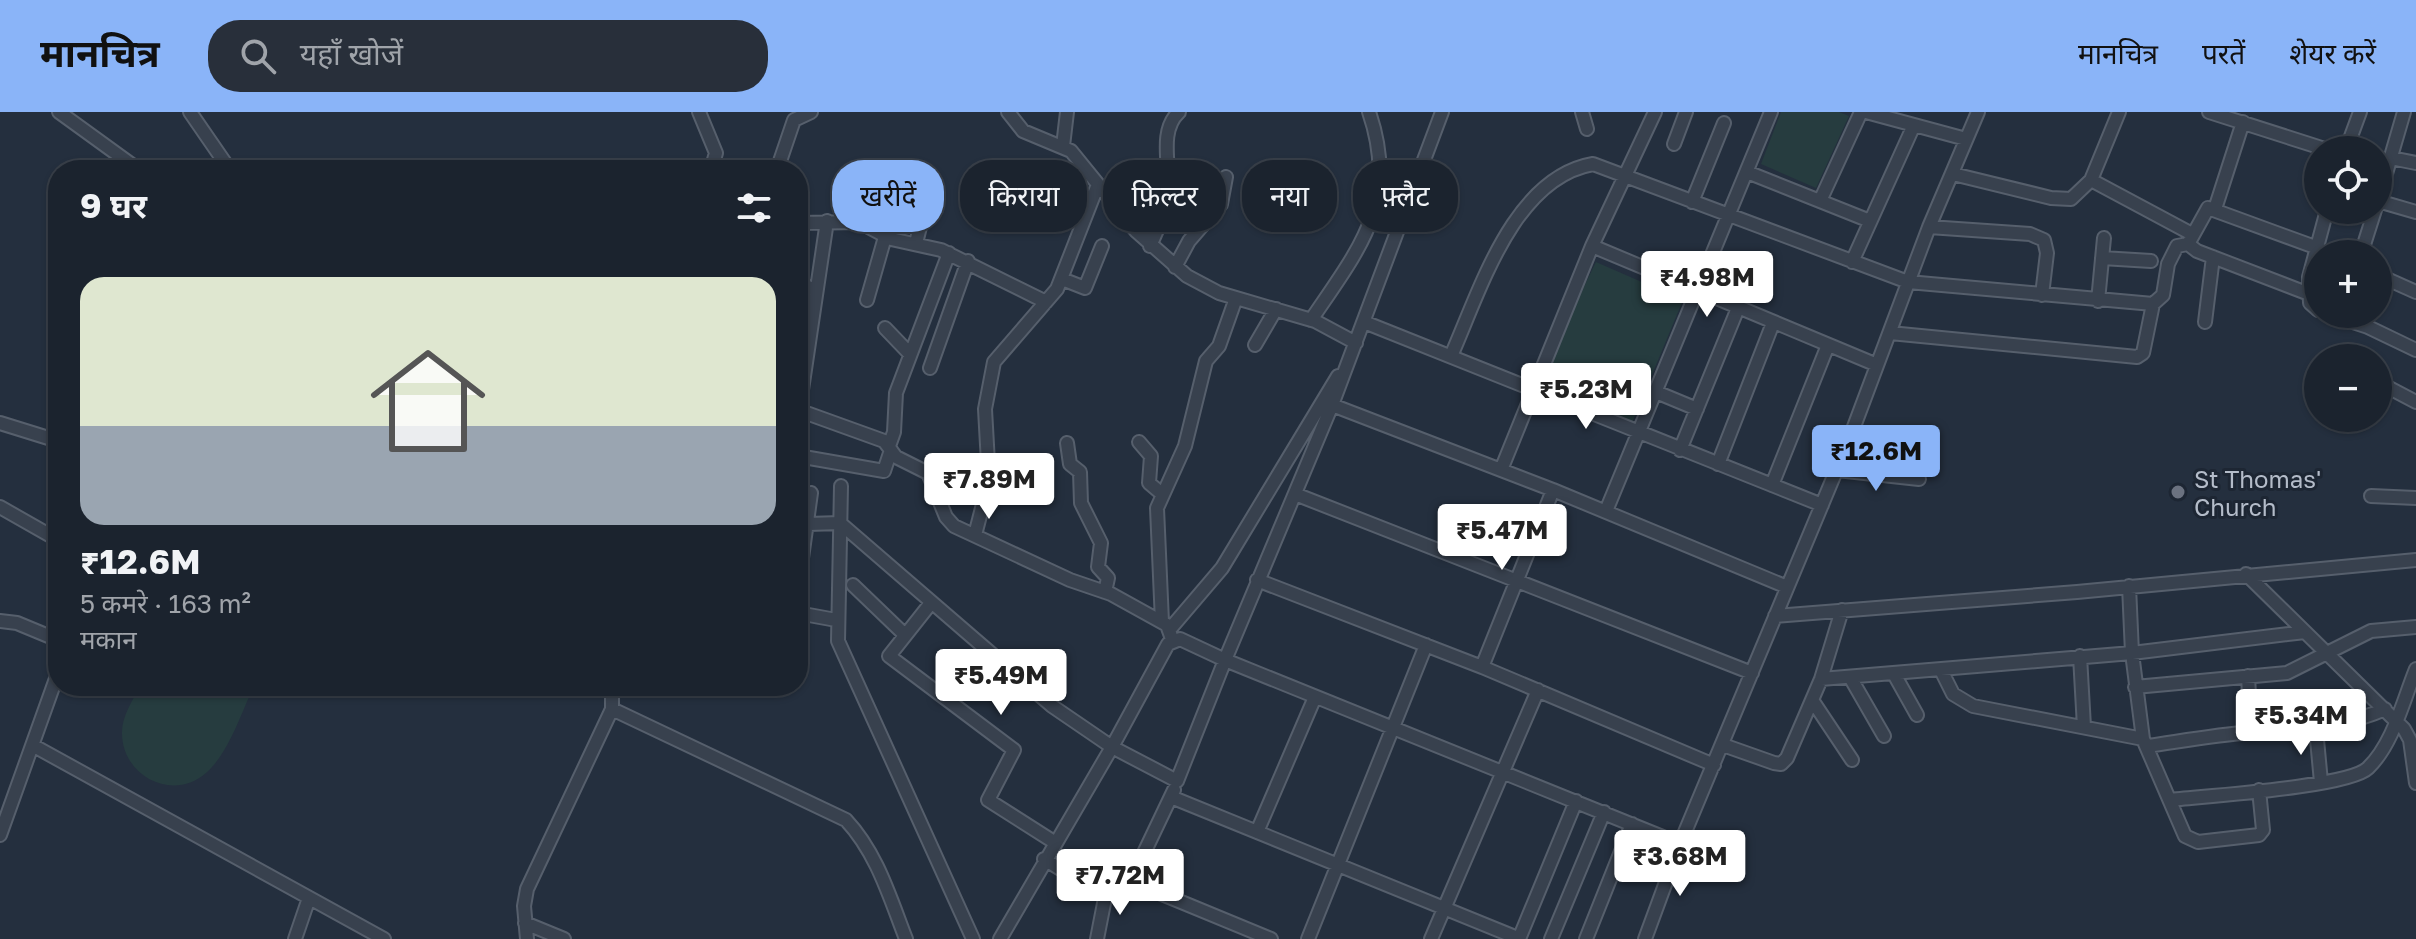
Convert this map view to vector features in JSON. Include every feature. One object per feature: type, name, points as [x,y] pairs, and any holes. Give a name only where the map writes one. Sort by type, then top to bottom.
[{"type":"street","points":[[59,112],[125,160]]},
{"type":"street","points":[[190,112],[223,160]]},
{"type":"street","points":[[699,112],[716,153],[714,160]]},
{"type":"street","points":[[780,160],[794,120],[811,112]]},
{"type":"street","points":[[1008,112],[1023,131],[1063,146],[1082,162],[1097,187],[1150,246],[1175,267],[1207,288],[1311,320],[1356,343]]},
{"type":"street","points":[[1063,146],[1067,112]]},
{"type":"street","points":[[1150,246],[1167,203],[1170,168],[1166,134],[1179,112]]},
{"type":"street","points":[[1311,320],[1363,243],[1374,218],[1380,144],[1369,112]]},
{"type":"street","points":[[1097,939],[1106,893],[1144,853],[1171,797],[1257,580],[1332,405],[1442,112]]},
{"type":"street","points":[[1582,112],[1587,129]]},
{"type":"street","points":[[1501,470],[1592,246],[1655,112]]},
{"type":"street","points":[[1674,144],[1686,112]]},
{"type":"street","points":[[1606,511],[1700,291],[1771,112]]},
{"type":"street","points":[[1820,201],[1863,112],[1966,139]]},
{"type":"street","points":[[1645,939],[1680,844],[1837,470],[1929,227],[1978,112]]},
{"type":"street","points":[[1953,174],[2064,200],[2076,197],[2091,180],[2119,112]]},
{"type":"street","points":[[2209,112],[2304,142]]},
{"type":"street","points":[[2351,136],[2360,112]]},
{"type":"street","points":[[2392,154],[2403,112],[2416,116]]},
{"type":"street","points":[[2215,209],[2243,122]]},
{"type":"street","points":[[1692,202],[1724,123]]},
{"type":"street","points":[[1852,262],[1914,125]]},
{"type":"street","points":[[2392,158],[2416,163]]},
{"type":"street","points":[[1451,356],[1505,235],[1524,209],[1579,166],[1593,164],[1908,282],[2153,304]]},
{"type":"street","points":[[1747,172],[1870,221]]},
{"type":"street","points":[[2091,180],[2190,239],[2213,257],[2304,292]]},
{"type":"street","points":[[975,535],[989,481],[985,409],[992,368],[1002,351],[1046,302],[1062,279],[1097,187]]},
{"type":"street","points":[[2392,205],[2416,212]]},
{"type":"street","points":[[1890,333],[2137,357],[2146,346],[2153,304],[2166,289],[2172,253],[2177,246],[2190,239],[2205,212],[2215,209],[2304,243]]},
{"type":"street","points":[[808,327],[827,221]]},
{"type":"street","points":[[808,222],[832,221]]},
{"type":"street","points":[[1929,227],[2030,234],[2044,240],[2047,253],[2042,295]]},
{"type":"street","points":[[876,232],[949,253],[1046,302]]},
{"type":"street","points":[[916,243],[919,232]]},
{"type":"street","points":[[1175,267],[1197,232]]},
{"type":"street","points":[[867,300],[885,237]]},
{"type":"street","points":[[2098,301],[2104,238]]},
{"type":"street","points":[[1062,279],[1085,288],[1102,246]]},
{"type":"street","points":[[1592,246],[1877,365]]},
{"type":"street","points":[[808,458],[884,471],[894,432],[896,393],[949,253]]},
{"type":"street","points":[[2205,322],[2213,257]]},
{"type":"street","points":[[2102,258],[2151,261]]},
{"type":"street","points":[[930,368],[968,261]]},
{"type":"street","points":[[2392,281],[2416,292]]},
{"type":"street","points":[[808,287],[816,290]]},
{"type":"street","points":[[1168,630],[1157,517],[1162,494],[1185,446],[1206,361],[1219,346],[1236,298]]},
{"type":"street","points":[[1680,450],[1738,308]]},
{"type":"street","points":[[1255,345],[1276,309]]},
{"type":"street","points":[[1364,322],[1822,505]]},
{"type":"street","points":[[1718,464],[1773,323]]},
{"type":"street","points":[[885,328],[909,353]]},
{"type":"street","points":[[2370,328],[2416,350]]},
{"type":"street","points":[[1772,485],[1828,345]]},
{"type":"street","points":[[1000,939],[1112,747],[1168,630],[1222,568],[1320,402],[1348,364]]},
{"type":"street","points":[[2392,389],[2416,402]]},
{"type":"street","points":[[1656,392],[1697,409]]},
{"type":"street","points":[[1332,405],[1606,511],[1787,587]]},
{"type":"street","points":[[808,414],[880,439],[896,457],[928,473],[948,520],[1070,580],[1105,592],[1180,639],[1315,697],[1680,844]]},
{"type":"street","points":[[0,423],[48,438]]},
{"type":"street","points":[[1849,440],[1915,444]]},
{"type":"street","points":[[1139,442],[1151,456],[1149,483],[1162,494]]},
{"type":"street","points":[[1067,443],[1070,464],[1080,472],[1081,503],[1101,543],[1098,567],[1108,578],[1105,592]]},
{"type":"street","points":[[1837,470],[1919,479]]},
{"type":"street","points":[[841,486],[836,620],[838,641],[973,939]]},
{"type":"street","points":[[1482,667],[1553,490]]},
{"type":"street","points":[[811,493],[808,524],[840,523],[1052,706],[1112,747],[1177,781]]},
{"type":"street","points":[[1295,494],[1752,673]]},
{"type":"street","points":[[2371,496],[2416,498]]},
{"type":"street","points":[[0,507],[48,534]]},
{"type":"street","points":[[1775,616],[2416,560]]},
{"type":"street","points":[[2246,574],[2399,724],[2410,740],[2416,783]]},
{"type":"street","points":[[1257,580],[1482,667],[1714,765]]},
{"type":"street","points":[[853,585],[905,635]]},
{"type":"street","points":[[2129,586],[2135,687],[2145,743],[2191,841],[2253,837],[2263,830],[2259,790]]},
{"type":"street","points":[[931,603],[891,653],[891,660],[1014,750],[988,795],[990,803],[1054,842]]},
{"type":"street","points":[[1723,745],[1781,764],[1821,679],[1842,610]]},
{"type":"street","points":[[808,615],[836,620]]},
{"type":"street","points":[[0,621],[17,623],[48,636]]},
{"type":"street","points":[[2135,687],[2294,671],[2371,631],[2416,627]]},
{"type":"street","points":[[1821,679],[2132,653],[2305,632]]},
{"type":"street","points":[[1308,939],[1426,645]]},
{"type":"street","points":[[2080,656],[2084,727]]},
{"type":"street","points":[[2170,800],[2321,782],[2364,772],[2399,724],[2416,669]]},
{"type":"street","points":[[1941,670],[1953,694],[1964,703],[2084,727],[2145,743],[2316,729],[2355,722],[2385,709]]},
{"type":"street","points":[[1894,674],[1917,715]]},
{"type":"street","points":[[2248,676],[2251,732]]},
{"type":"street","points":[[1850,677],[1884,736]]},
{"type":"street","points":[[1431,939],[1500,770],[1538,690]]},
{"type":"street","points":[[0,835],[4,814],[34,746],[50,696]]},
{"type":"street","points":[[527,939],[527,889],[612,709],[612,696]]},
{"type":"street","points":[[1257,832],[1315,697]]},
{"type":"street","points":[[1812,700],[1852,760]]},
{"type":"street","points":[[612,709],[846,820],[860,834],[876,862],[906,939]]},
{"type":"street","points":[[2316,729],[2321,782]]},
{"type":"street","points":[[34,746],[384,939]]},
{"type":"street","points":[[1171,797],[1519,939],[1576,801]]},
{"type":"street","points":[[1551,939],[1604,812]]},
{"type":"street","points":[[1586,939],[1632,824]]},
{"type":"street","points":[[1044,859],[1106,893]]},
{"type":"street","points":[[1123,878],[1271,939]]},
{"type":"street","points":[[295,939],[309,898]]},
{"type":"street","points":[[525,923],[564,939]]},
{"type":"green space","points":[[1781,112],[1839,112],[1849,116],[1816,188],[1761,164]]},
{"type":"green space","points":[[1596,262],[1683,300],[1629,430],[1540,376]]},
{"type":"green space","points":[[135,696],[250,696],[228,744],[214,765],[193,782],[178,785],[164,785],[151,780],[130,761],[122,732]]},
{"type":"place","name":"St Thomas' Church","points":[[2178,492]]}]
